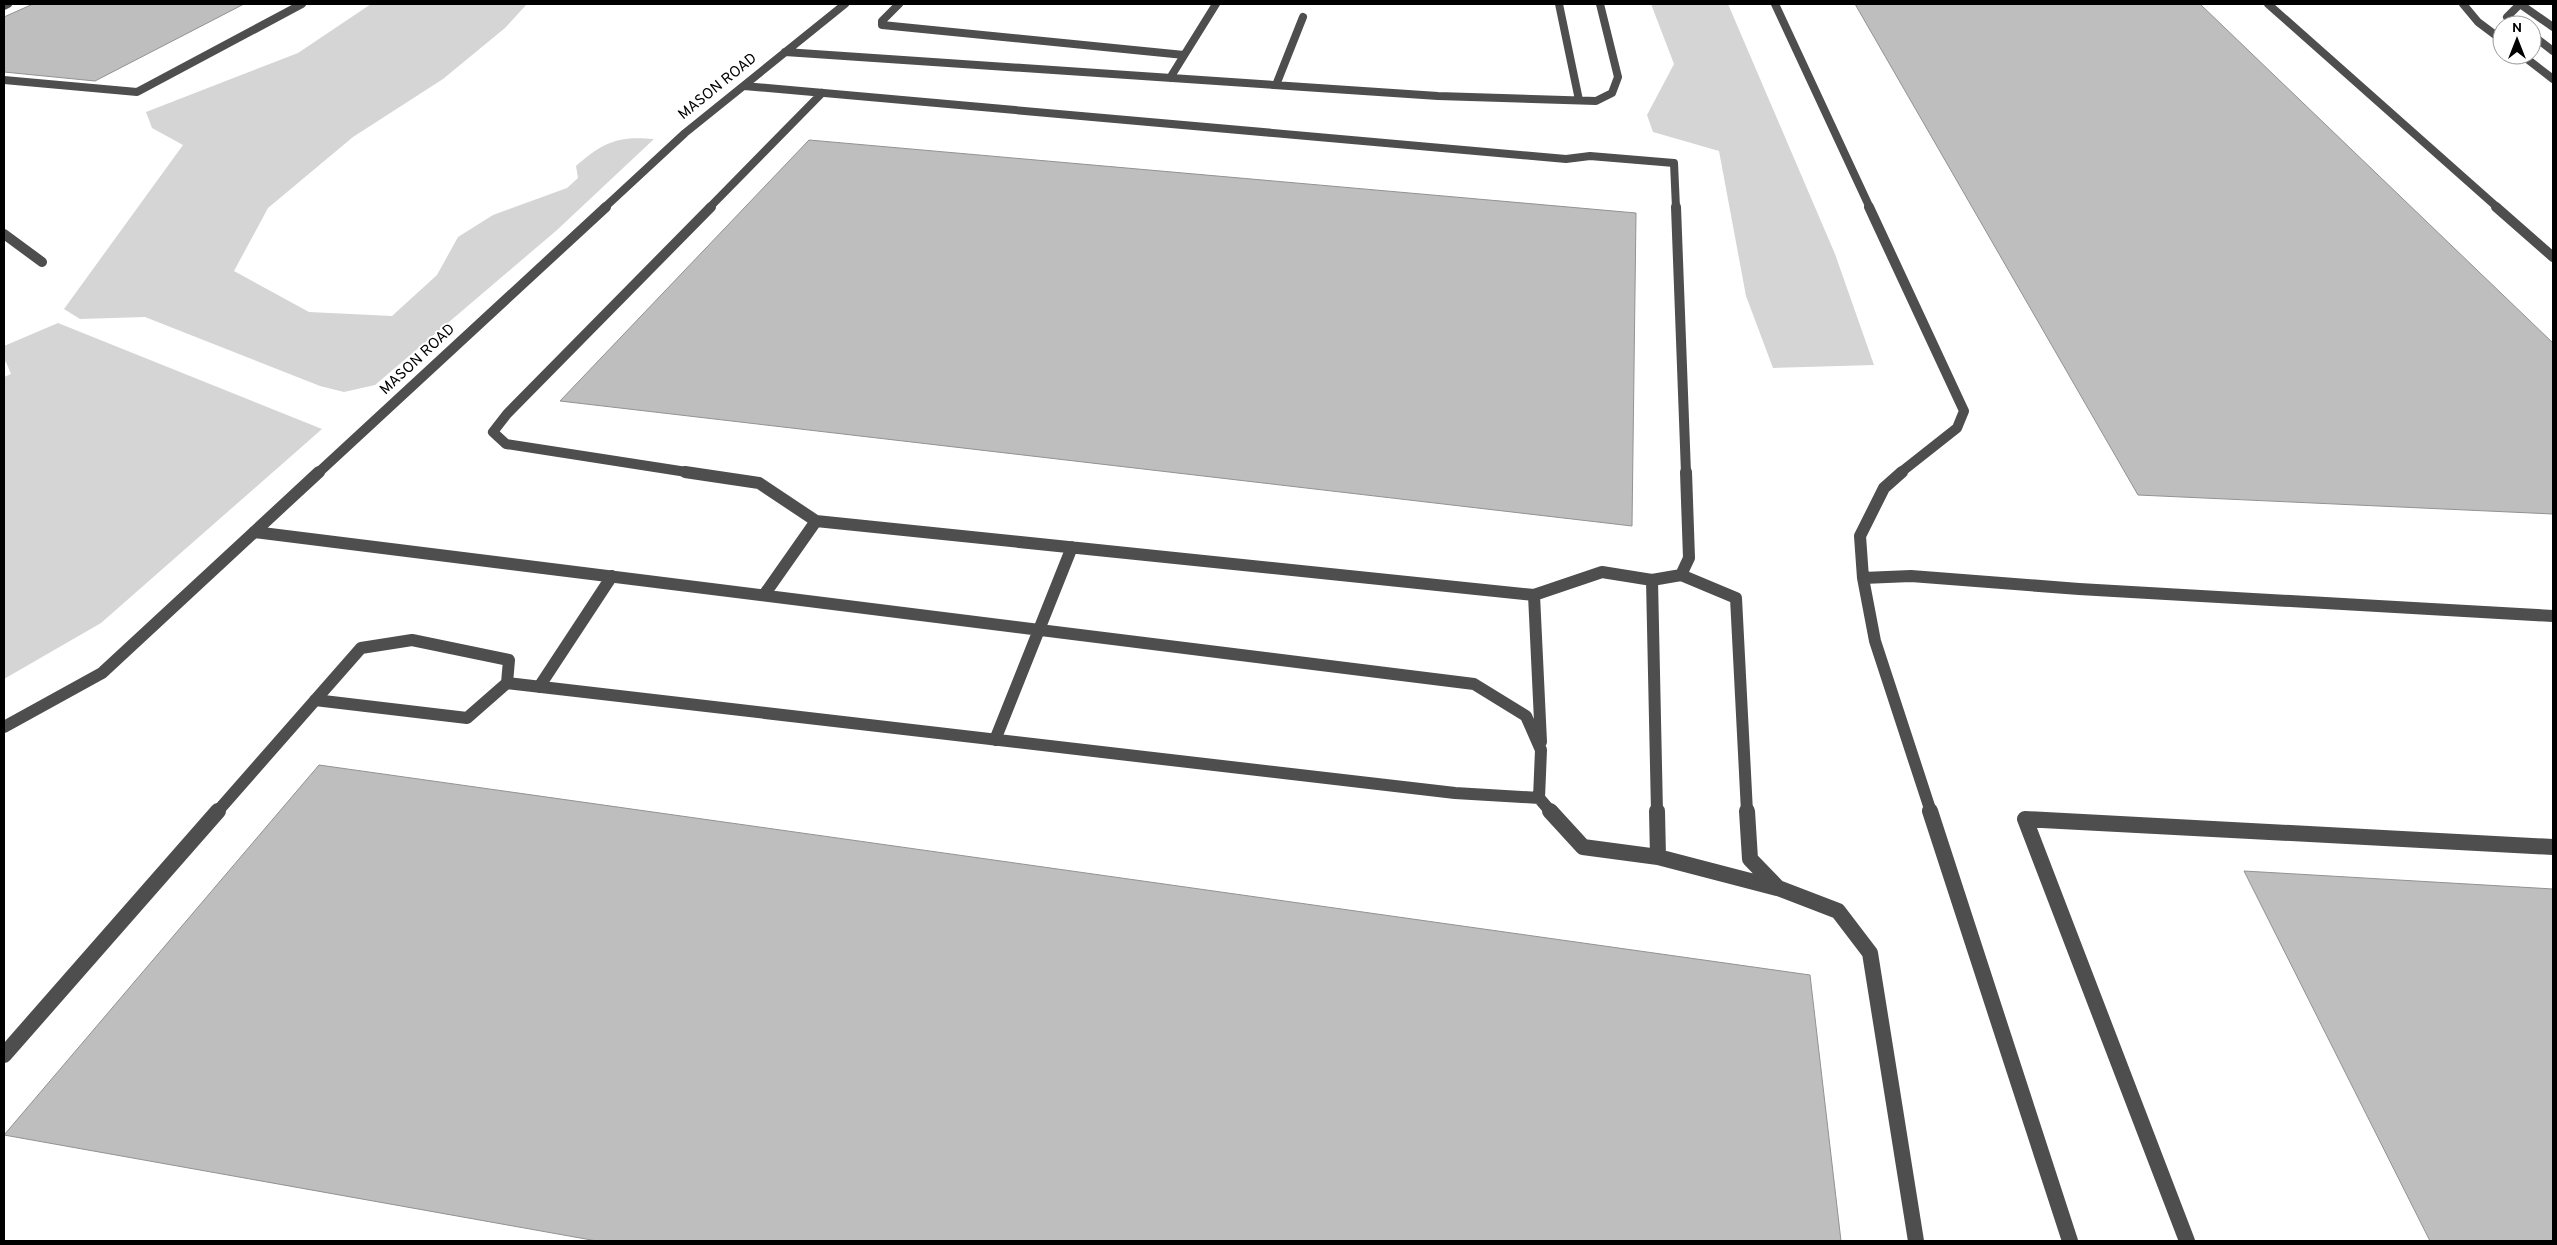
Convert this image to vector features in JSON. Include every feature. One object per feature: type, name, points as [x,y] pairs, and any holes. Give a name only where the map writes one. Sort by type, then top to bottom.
[{"type":"street","points":[[4,6],[8,4]]},
{"type":"street","points":[[4,80],[137,92],[302,4]]},
{"type":"street","name":"MASON ROAD","points":[[4,727],[102,673],[685,133],[845,4]]},
{"type":"street","points":[[899,4],[882,21],[886,28],[1184,55]]},
{"type":"street","points":[[1170,78],[1216,4]]},
{"type":"street","points":[[1559,4],[1579,100]]},
{"type":"street","points":[[785,52],[1438,96],[1596,101],[1612,93],[1618,77],[1600,4]]},
{"type":"street","points":[[1775,4],[1964,412],[1956,428],[1913,461],[1884,488],[1875,502],[1860,536],[1863,578],[1875,641],[2070,1241]]},
{"type":"street","points":[[2268,4],[2553,257]]},
{"type":"street","points":[[2463,4],[2478,22],[2492,32]]},
{"type":"street","points":[[2509,15],[2520,4],[2536,15]]},
{"type":"street","points":[[1276,85],[1303,17]]},
{"type":"street","points":[[2542,19],[2553,27]]},
{"type":"street","points":[[2542,43],[2553,51]]},
{"type":"street","points":[[2535,65],[2553,79]]},
{"type":"street","points":[[744,86],[1566,159],[1590,156],[1674,163],[1689,558],[1681,575]]},
{"type":"street","points":[[822,93],[507,414],[493,432],[506,444],[759,483],[816,521],[1534,595],[1602,572],[1652,580],[1681,575],[1736,598],[1750,859],[1778,888]]},
{"type":"street","points":[[4,234],[42,262]]},
{"type":"street","points":[[764,596],[816,521]]},
{"type":"street","points":[[254,532],[1474,684],[1526,716],[1541,750]]},
{"type":"street","points":[[995,740],[1072,548]]},
{"type":"street","points":[[539,687],[612,576]]},
{"type":"street","points":[[1863,578],[1911,576],[2079,589],[2553,616]]},
{"type":"street","points":[[1652,580],[1658,857]]},
{"type":"street","points":[[1534,595],[1541,750],[1540,798],[1583,847],[1658,857],[1778,888],[1838,911],[1870,953],[1916,1241]]},
{"type":"street","points":[[4,1055],[361,648],[412,640],[509,660],[507,683],[468,718],[316,700]]},
{"type":"street","points":[[507,683],[1455,793],[1540,798]]},
{"type":"street","points":[[2187,1241],[2025,819],[2553,847]]},
{"type":"shaded area","points":[[371,4],[527,4],[505,28],[443,79],[353,137],[268,208],[234,271],[309,312],[392,316],[437,275],[458,237],[493,215],[567,188],[578,178],[576,166],[603,146],[620,140],[654,139],[557,230],[375,385],[344,392],[320,386],[145,317],[80,319],[64,309],[183,145],[152,128],[146,112],[298,53]]},
{"type":"shaded area","points":[[1651,4],[1728,4],[1835,254],[1874,365],[1773,368],[1746,296],[1719,151],[1653,132],[1647,115],[1674,64]]},
{"type":"shaded area","points":[[58,323],[322,429],[101,623],[4,679],[4,377],[11,374],[6,362],[4,363],[4,346]]},
{"type":"building","points":[[33,4],[244,4],[95,81],[4,72],[4,17]]},
{"type":"building","points":[[1855,4],[2200,4],[2553,343],[2553,514],[2138,495]]},
{"type":"building","points":[[809,140],[1636,213],[1632,526],[560,401]]},
{"type":"building","points":[[319,765],[1810,975],[1841,1241],[597,1241],[4,1135]]},
{"type":"building","points":[[2244,871],[2553,889],[2553,1241],[2430,1241]]}]
